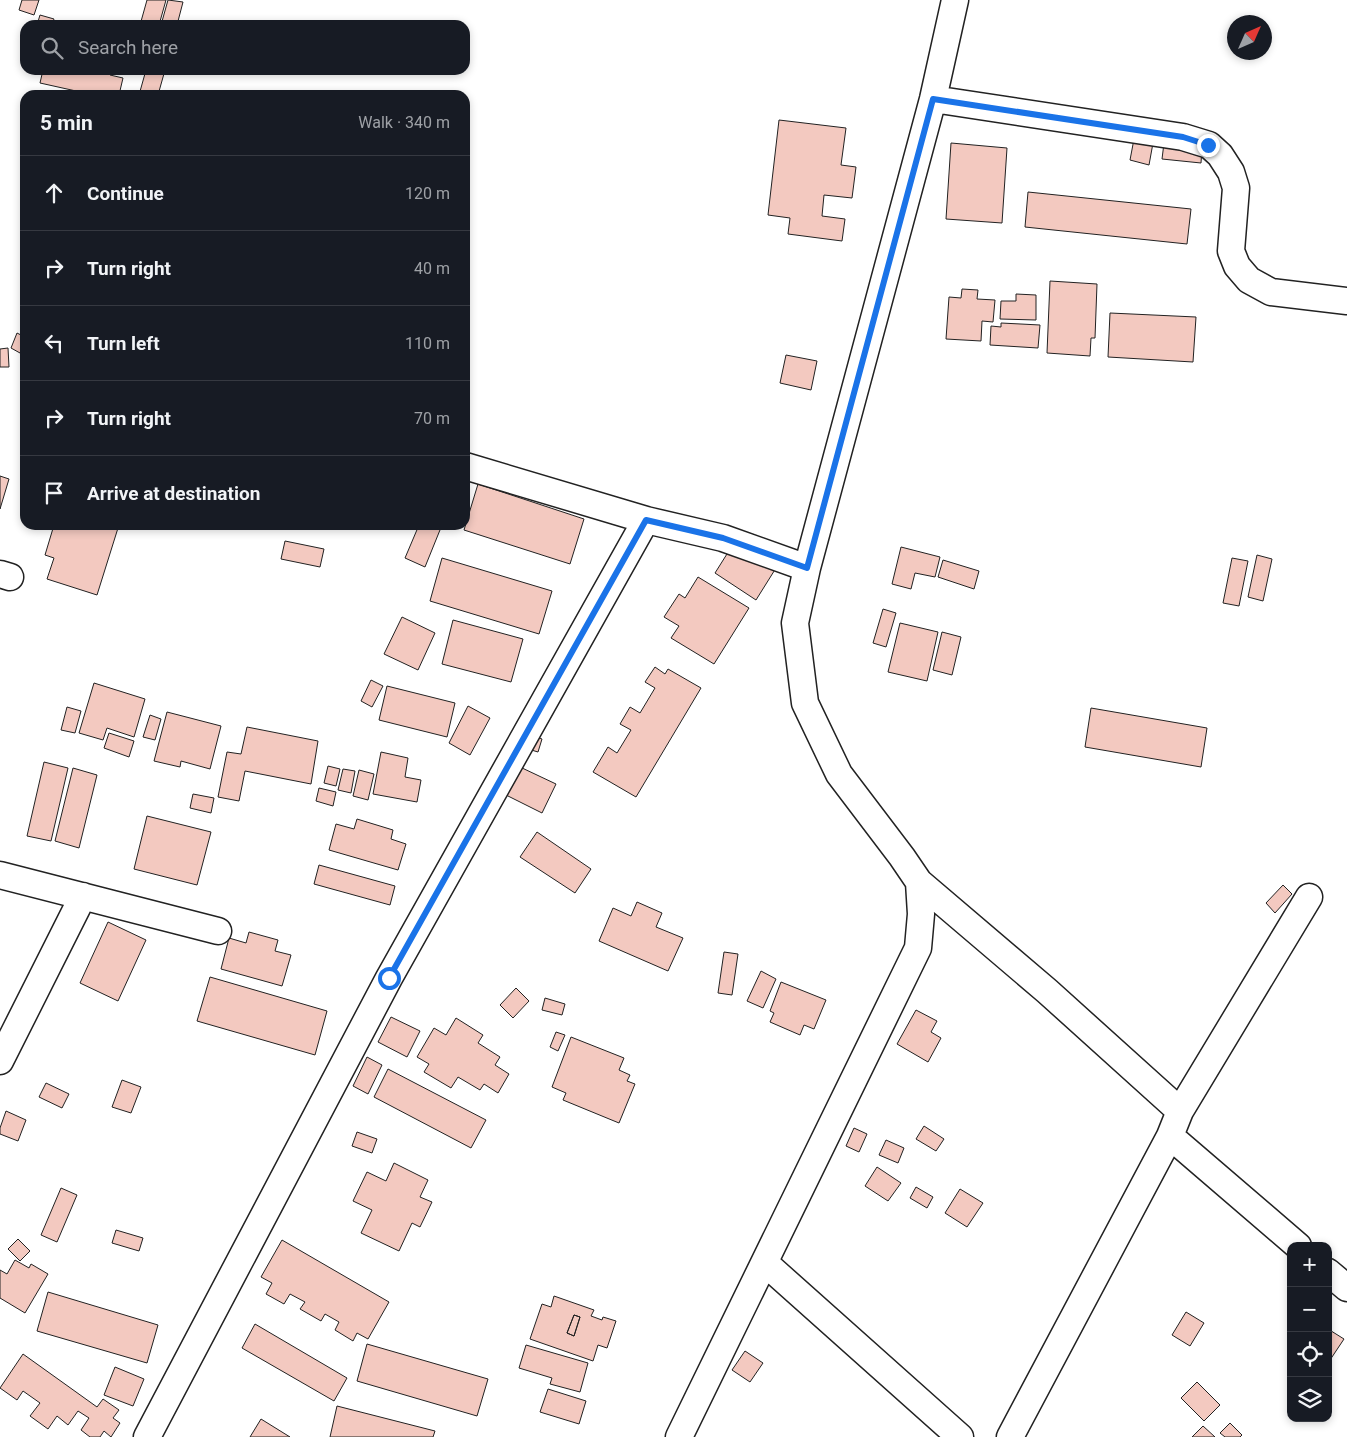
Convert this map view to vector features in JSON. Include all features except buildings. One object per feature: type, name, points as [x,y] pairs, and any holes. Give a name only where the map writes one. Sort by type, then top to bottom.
[{"type":"street","points":[[955,0],[933,99],[807,568],[795,623],[805,703],[839,774],[919,882],[1048,991],[1180,1111]]},
{"type":"street","points":[[933,99],[1183,137],[1208,145],[1220,155],[1231,172],[1236,188],[1231,251],[1237,266],[1249,280],[1271,292],[1347,301]]},
{"type":"street","points":[[470,467],[646,520],[723,538],[807,568]]},
{"type":"street","points":[[147,1437],[389,978],[646,520]]},
{"type":"street","points":[[0,874],[218,931]]},
{"type":"street","points":[[678,1436],[765,1263],[918,948],[919,882]]},
{"type":"street","points":[[0,1061],[84,896]]},
{"type":"street","points":[[1010,1437],[1170,1136],[1180,1111],[1309,897]]},
{"type":"street","points":[[1170,1136],[1293,1242]]},
{"type":"street","points":[[765,1263],[960,1437]]},
{"type":"street","points":[[1332,1275],[1347,1288]]},
{"type":"route","points":[[389,978],[646,520],[723,538],[807,568],[933,99],[1183,137],[1208,145]]}]
